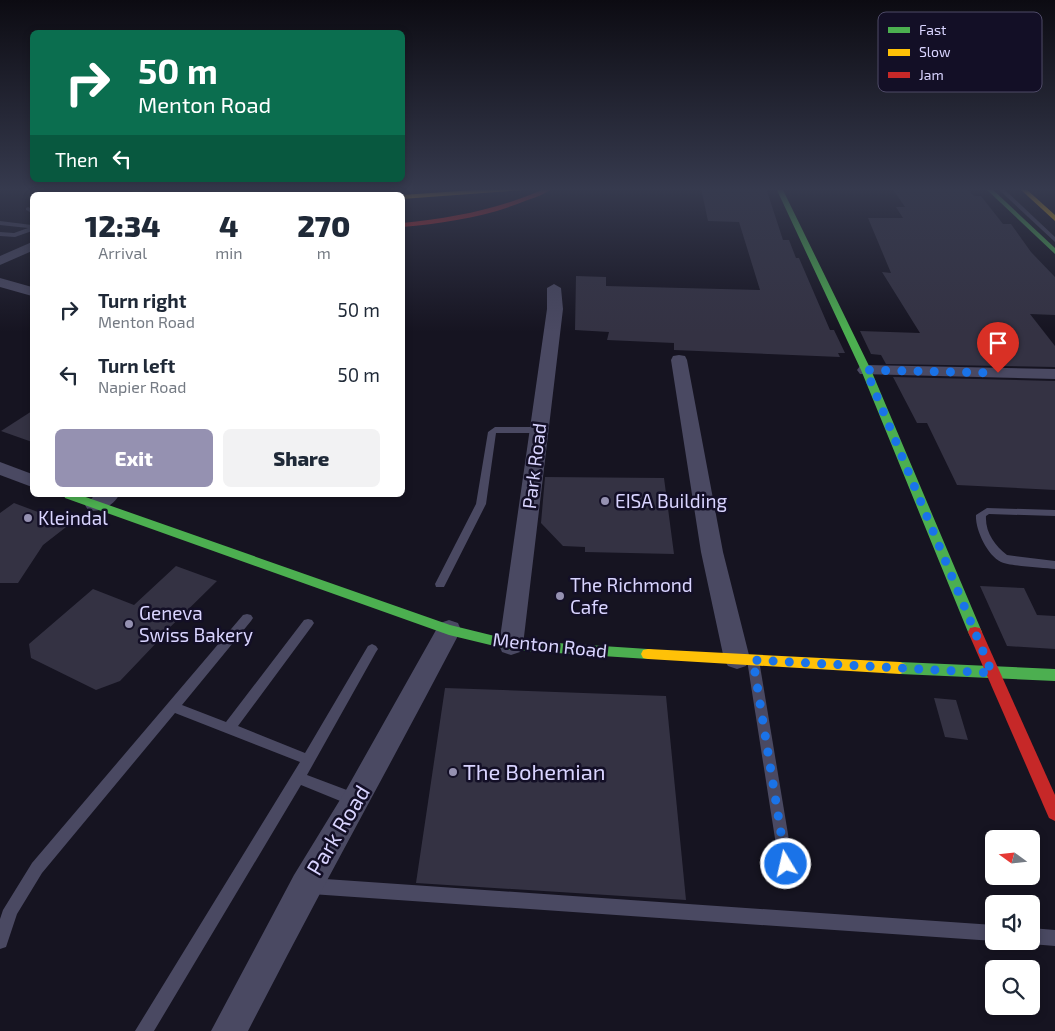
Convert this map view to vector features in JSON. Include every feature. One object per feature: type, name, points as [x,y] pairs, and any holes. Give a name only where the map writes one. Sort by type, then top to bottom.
[{"type":"street","points":[[802,236],[866,370],[992,673],[1055,813]]},
{"type":"street","points":[[1038,236],[1055,252]]},
{"type":"street","points":[[0,261],[30,247]]},
{"type":"street","points":[[0,282],[30,291]]},
{"type":"street","name":"Park Road","points":[[511,645],[555,310],[554,288]]},
{"type":"street","points":[[679,360],[712,552],[745,660]]},
{"type":"street","points":[[866,370],[1055,374]]},
{"type":"street","points":[[0,468],[30,480]]},
{"type":"street","name":"Menton Road","points":[[82,497],[102,500],[449,630],[511,645],[745,660],[1055,675]]},
{"type":"street","name":"Park Road","points":[[228,1031],[305,886],[356,800],[449,630]]},
{"type":"lane","points":[[440,584],[481,504],[492,432],[495,430],[539,430]]},
{"type":"lane","points":[[1055,513],[987,511],[981,515],[980,522],[997,554],[1004,559],[1055,565]]},
{"type":"lane","points":[[0,941],[12,910],[37,868],[247,618]]},
{"type":"lane","points":[[228,729],[308,624]]},
{"type":"lane","points":[[144,1031],[309,760],[372,649]]},
{"type":"lane","points":[[745,660],[786,864]]},
{"type":"lane","points":[[173,707],[309,760]]},
{"type":"lane","points":[[298,778],[356,800]]},
{"type":"lane","points":[[305,886],[985,933]]},
{"type":"lane","points":[[1040,937],[1055,938]]},
{"type":"building","points":[[743,236],[782,236],[783,240],[789,240],[796,258],[799,258],[830,330],[834,330],[845,353],[838,353],[840,357],[674,350],[674,343],[607,340],[609,332],[575,330],[576,276],[606,277],[606,286],[760,290]]},
{"type":"building","points":[[876,236],[1020,236],[1031,252],[1055,277],[1055,315],[1030,314],[1055,346],[1055,367],[886,364],[881,355],[871,354],[860,331],[920,333],[882,272],[891,273]]},
{"type":"building","points":[[893,377],[1055,381],[1055,490],[957,485],[927,423],[917,423]]},
{"type":"building","points":[[30,412],[30,441],[1,431]]},
{"type":"building","name":"EISA Building","points":[[545,477],[664,478],[674,554],[585,552],[585,547],[563,546],[541,523]]},
{"type":"building","points":[[14,503],[70,524],[43,545],[18,583],[0,583],[0,513]]},
{"type":"building","points":[[176,566],[217,581],[158,639],[160,639],[120,681],[96,690],[31,658],[29,644],[93,589],[134,605]]},
{"type":"building","points":[[980,586],[1024,588],[1037,615],[1055,616],[1055,649],[1007,646]]},
{"type":"building","points":[[445,688],[666,696],[686,900],[416,883]]},
{"type":"building","points":[[934,698],[956,700],[968,740],[945,737]]},
{"type":"traffic: fast","points":[[802,236],[866,370],[975,632]]},
{"type":"traffic: fast","points":[[1038,236],[1055,252]]},
{"type":"traffic: fast","points":[[75,497],[449,630],[511,645],[648,654]]},
{"type":"traffic: fast","points":[[900,668],[1055,675]]},
{"type":"traffic: slow","points":[[648,654],[900,668]]},
{"type":"traffic: jam","points":[[975,632],[1055,813]]},
{"type":"place","name":"EISA Building","points":[[605,501]]},
{"type":"place","name":"Kleindal","points":[[28,518]]},
{"type":"place","name":"The Richmond Cafe","points":[[560,596]]},
{"type":"place","name":"Geneva Swiss Bakery","points":[[129,624]]},
{"type":"place","name":"The Bohemian","points":[[453,772]]},
{"type":"route","points":[[786,864],[753,660],[992,673],[866,370],[998,373]]}]
